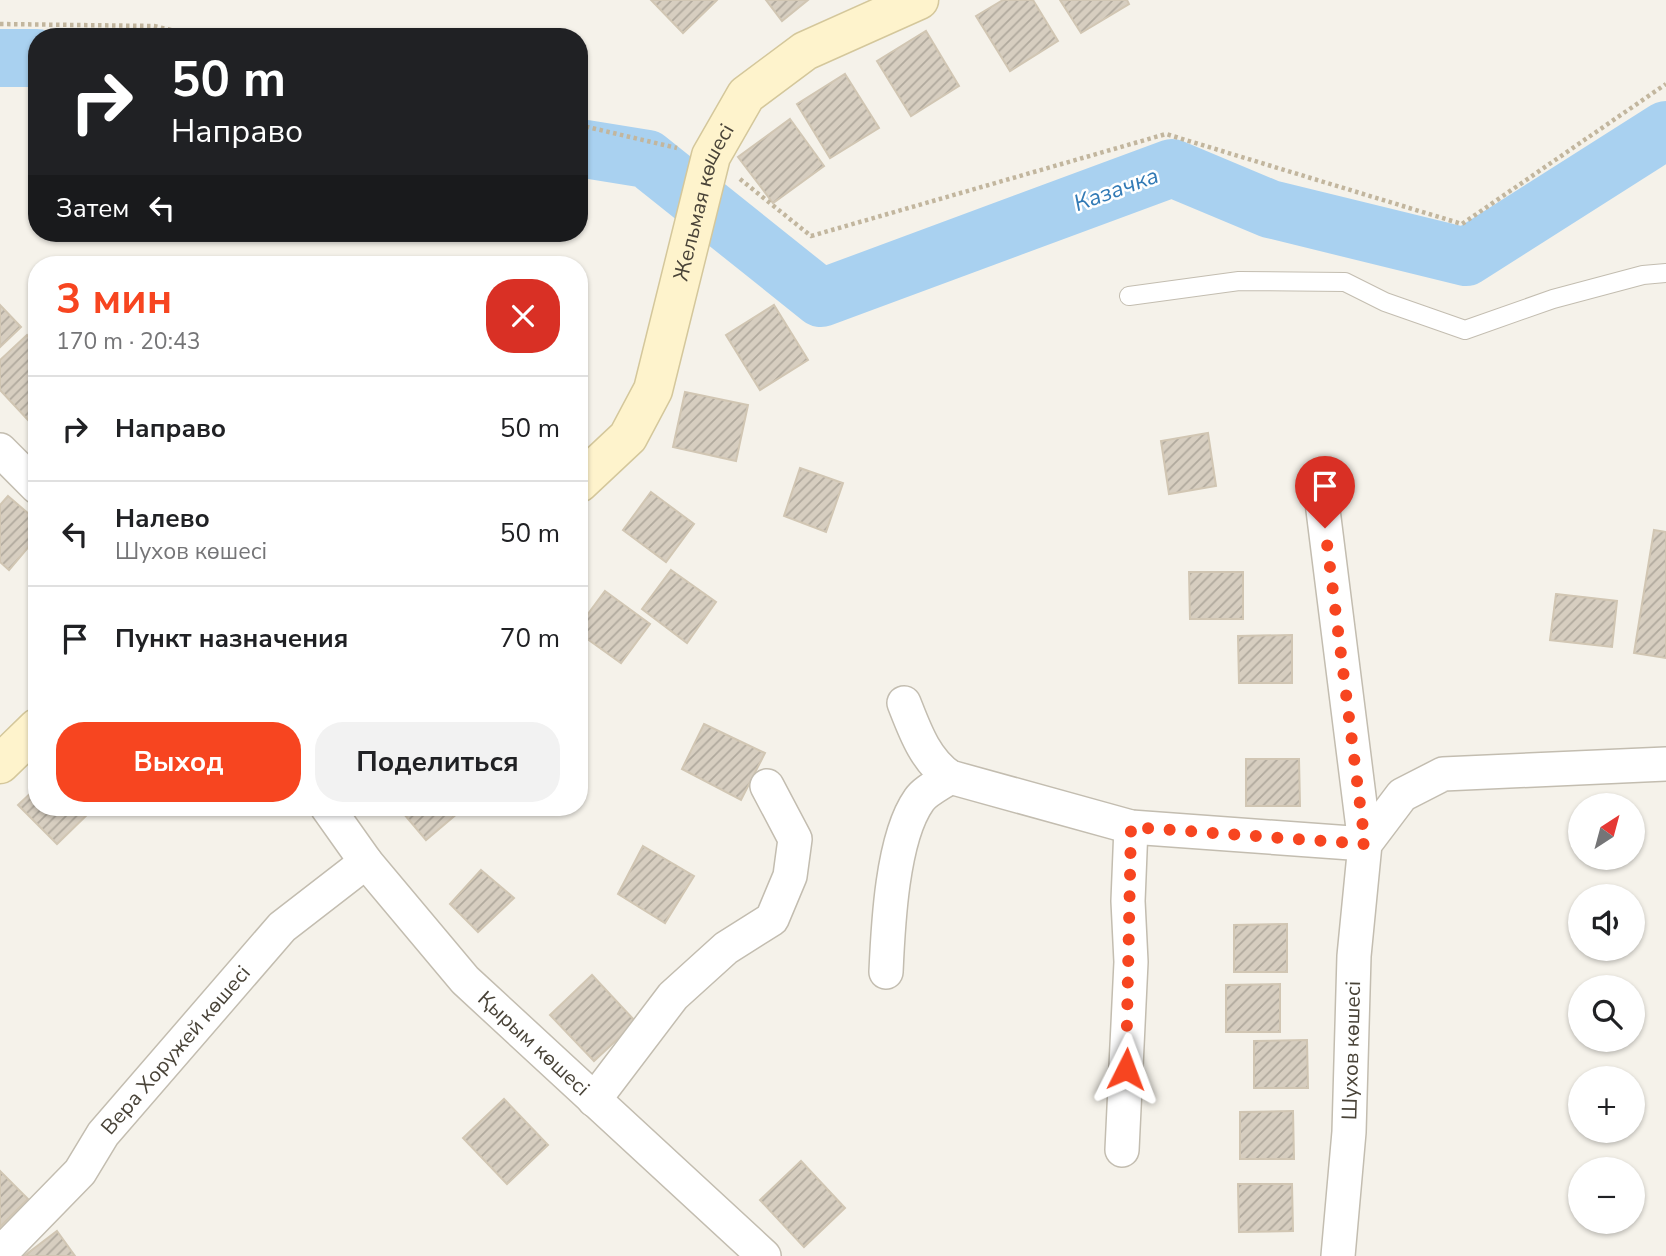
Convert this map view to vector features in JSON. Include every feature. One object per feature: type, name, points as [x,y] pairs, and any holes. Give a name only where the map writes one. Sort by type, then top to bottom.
[{"type":"street","name":"Жельмая көшесі","points":[[588,475],[628,437],[653,390],[711,156],[747,95],[805,51],[919,0]]},
{"type":"street","points":[[0,450],[28,478]]},
{"type":"street","name":"Шухов көшесі","points":[[1322,502],[1365,844],[1354,956],[1349,1132],[1338,1256]]},
{"type":"street","points":[[904,704],[919,740],[938,769],[950,777],[1131,827],[1365,844],[1402,795],[1443,774],[1666,764]]},
{"type":"street","points":[[0,764],[28,737]]},
{"type":"street","points":[[887,972],[888,901],[908,822],[919,798],[950,777]]},
{"type":"street","points":[[594,1100],[673,996],[726,948],[772,919],[790,876],[795,839],[767,786]]},
{"type":"street","name":"Қырым көшесі","points":[[333,816],[366,862],[465,980],[764,1256]]},
{"type":"street","points":[[1122,1150],[1130,962],[1131,827]]},
{"type":"street","name":"Вера Хоружей көшесі","points":[[0,1254],[80,1172],[103,1134],[282,927],[366,862]]},
{"type":"lane","points":[[1129,296],[1239,281],[1345,282],[1385,302],[1465,330],[1553,299],[1643,275],[1666,273]]},
{"type":"path","points":[[0,24],[163,28]]},
{"type":"path","points":[[588,127],[711,156],[811,236],[1166,134],[1462,224],[1666,84]]},
{"type":"building","points":[[651,0],[717,0],[683,33]]},
{"type":"building","points":[[766,0],[808,0],[782,21]]},
{"type":"building","points":[[1003,0],[1033,0],[1058,41],[1010,71],[976,16]]},
{"type":"building","points":[[1060,0],[1127,0],[1129,4],[1081,33]]},
{"type":"building","points":[[926,31],[959,86],[911,116],[877,61]]},
{"type":"building","points":[[845,74],[879,128],[830,158],[797,104]]},
{"type":"building","points":[[790,119],[824,166],[773,203],[738,157]]},
{"type":"building","points":[[0,305],[21,327],[0,347]]},
{"type":"building","points":[[774,305],[808,360],[760,390],[726,335]]},
{"type":"building","points":[[28,336],[28,420],[0,390],[0,360]]},
{"type":"building","points":[[685,392],[748,405],[736,461],[673,447]]},
{"type":"building","points":[[1208,433],[1216,486],[1169,494],[1161,441]]},
{"type":"building","points":[[800,468],[843,483],[826,532],[784,516]]},
{"type":"building","points":[[651,492],[694,524],[666,562],[623,530]]},
{"type":"building","points":[[8,496],[28,513],[28,548],[9,570],[0,562],[0,505]]},
{"type":"building","points":[[1654,530],[1666,532],[1666,658],[1634,653]]},
{"type":"building","points":[[671,570],[716,602],[687,643],[642,609]]},
{"type":"building","points":[[1189,572],[1243,572],[1243,619],[1190,619]]},
{"type":"building","points":[[605,591],[650,624],[621,663],[588,639],[588,614]]},
{"type":"building","points":[[1556,594],[1617,601],[1612,647],[1550,640]]},
{"type":"building","points":[[1292,635],[1292,683],[1239,683],[1238,636]]},
{"type":"building","points":[[704,724],[765,753],[741,800],[682,769]]},
{"type":"building","points":[[1246,759],[1299,759],[1300,806],[1246,806]]},
{"type":"building","points":[[28,796],[28,815],[18,805]]},
{"type":"building","points":[[29,816],[86,816],[57,844]]},
{"type":"building","points":[[406,816],[454,816],[426,840]]},
{"type":"building","points":[[643,846],[694,876],[665,923],[618,894]]},
{"type":"building","points":[[481,870],[514,898],[478,932],[450,904]]},
{"type":"building","points":[[1287,924],[1287,972],[1234,972],[1234,925]]},
{"type":"building","points":[[592,975],[636,1022],[594,1061],[550,1015]]},
{"type":"building","points":[[1280,984],[1280,1032],[1226,1032],[1226,985]]},
{"type":"building","points":[[1307,1040],[1308,1088],[1254,1088],[1254,1041]]},
{"type":"building","points":[[504,1099],[548,1145],[507,1184],[463,1138]]},
{"type":"building","points":[[1293,1111],[1294,1159],[1240,1159],[1240,1112]]},
{"type":"building","points":[[801,1161],[845,1208],[804,1247],[760,1200]]},
{"type":"building","points":[[0,1171],[28,1199],[0,1227]]},
{"type":"building","points":[[1238,1184],[1292,1184],[1293,1231],[1239,1232]]},
{"type":"building","points":[[57,1231],[75,1256],[24,1256]]},
{"type":"waterway","name":"Казачка","points":[[0,58],[28,58]]},
{"type":"waterway","name":"Казачка","points":[[588,149],[647,159],[821,298],[1172,168],[1270,209],[1466,257],[1666,130]]},
{"type":"route","points":[[1126,1069],[1131,827],[1365,844],[1325,528]]}]
